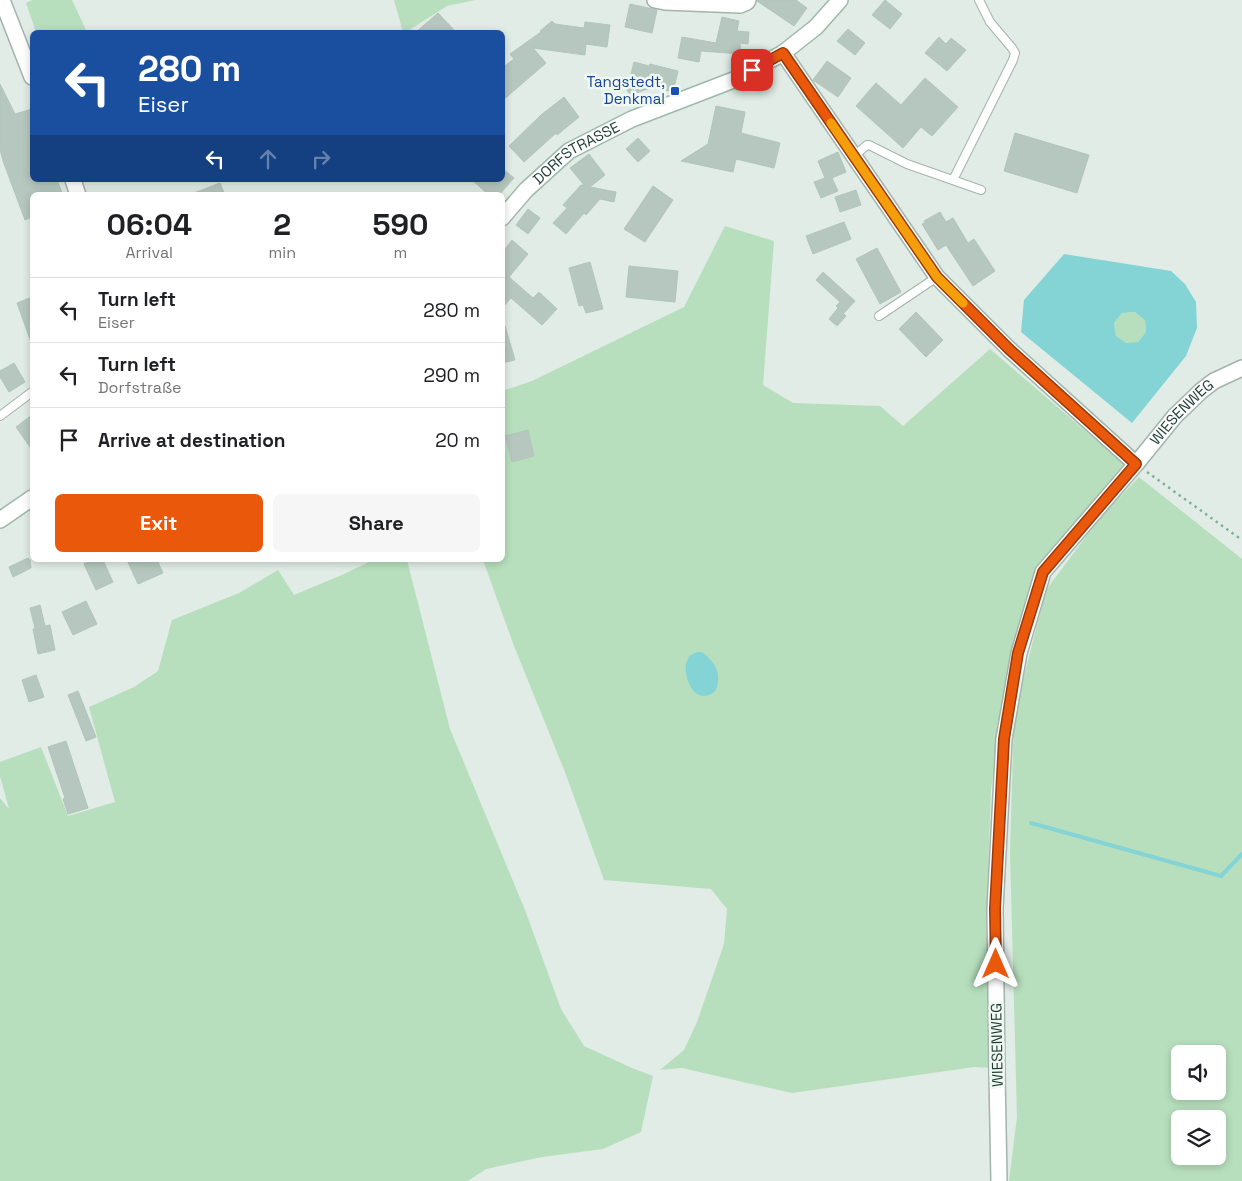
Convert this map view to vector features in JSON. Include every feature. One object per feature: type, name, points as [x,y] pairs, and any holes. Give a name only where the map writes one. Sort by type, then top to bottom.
[{"type":"street","points":[[2,0],[30,72]]},
{"type":"street","points":[[655,0],[740,5],[748,0]]},
{"type":"street","name":"DORFSTRASSE","points":[[505,214],[526,190],[568,151],[632,119],[736,79],[783,53],[816,26],[840,0]]},
{"type":"street","points":[[783,53],[937,277],[1009,349],[1136,464]]},
{"type":"street","name":"WIESENWEG","points":[[999,1181],[995,909],[1004,739],[1018,653],[1043,572],[1175,416],[1214,381],[1242,368]]},
{"type":"street","points":[[0,520],[30,499]]},
{"type":"lane","points":[[953,180],[1015,53],[990,22],[979,0]]},
{"type":"lane","points":[[854,156],[869,145],[907,164],[981,190]]},
{"type":"lane","points":[[879,316],[937,277]]},
{"type":"lane","points":[[0,416],[30,394]]},
{"type":"path","points":[[1136,464],[1242,540]]},
{"type":"green space","points":[[32,0],[72,0],[86,30],[35,30],[26,3]]},
{"type":"green space","points":[[394,0],[475,0],[447,6],[409,30],[402,30]]},
{"type":"green space","points":[[725,226],[774,241],[763,385],[793,403],[880,406],[903,426],[990,349],[1124,464],[1041,566],[1010,654],[991,790],[986,926],[990,1068],[974,1067],[792,1093],[682,1068],[660,1070],[684,1050],[697,1022],[724,944],[727,909],[711,889],[604,880],[565,772],[514,646],[484,562],[505,562],[505,390],[532,381],[684,307]],"holes":[[[527,430],[534,456],[512,462]]]},
{"type":"green space","points":[[1135,312],[1145,319],[1146,332],[1138,342],[1126,344],[1116,336],[1114,323],[1122,313]]},
{"type":"green space","points":[[1139,477],[1242,559],[1242,1181],[1009,1181],[1017,1117],[1010,852],[1014,715],[1046,590],[1099,519]]},
{"type":"green space","points":[[369,562],[408,562],[450,729],[525,910],[561,1009],[584,1046],[653,1076],[641,1132],[603,1149],[542,1157],[486,1169],[468,1181],[0,1181],[0,798],[9,809],[0,776],[0,762],[41,747],[68,816],[115,802],[89,707],[134,687],[158,671],[172,620],[239,593],[278,570],[294,595]]},
{"type":"water","points":[[1064,254],[1171,271],[1185,284],[1196,302],[1197,328],[1186,356],[1132,423],[1021,332],[1024,300]],"holes":[[[1135,312],[1145,320],[1146,332],[1138,342],[1126,343],[1116,336],[1114,323],[1122,313]]]},
{"type":"water","points":[[702,652],[711,660],[718,673],[716,690],[709,695],[703,696],[694,691],[686,675],[686,664],[689,656]]},
{"type":"building","points":[[757,0],[796,0],[807,8],[794,26]]},
{"type":"building","points":[[885,0],[902,14],[890,29],[872,15]]},
{"type":"building","points":[[630,4],[657,10],[652,33],[625,27]]},
{"type":"building","points":[[438,13],[454,30],[418,30]]},
{"type":"building","points":[[722,17],[739,21],[737,31],[749,32],[748,44],[740,43],[741,54],[701,51],[699,62],[678,58],[682,37],[716,43]]},
{"type":"building","points":[[552,21],[555,24],[584,28],[585,22],[610,25],[607,47],[586,44],[585,55],[533,48],[546,63],[505,98],[505,66],[514,59],[510,54]]},
{"type":"building","points":[[848,29],[865,43],[855,55],[837,41]]},
{"type":"building","points":[[939,37],[946,44],[951,38],[966,50],[947,71],[925,53]]},
{"type":"building","points":[[827,61],[851,78],[838,97],[813,80]]},
{"type":"building","points":[[634,62],[678,71],[673,92],[654,87],[630,95],[627,90]]},
{"type":"building","points":[[925,78],[958,107],[932,136],[921,127],[903,148],[856,106],[876,83],[901,105]]},
{"type":"building","points":[[0,84],[15,114],[30,110],[30,182],[58,182],[62,192],[30,192],[30,218],[25,220],[0,149]]},
{"type":"building","points":[[564,97],[579,117],[557,135],[556,133],[524,162],[509,146],[541,115]]},
{"type":"building","points":[[716,106],[745,112],[741,133],[780,143],[774,168],[736,159],[733,172],[681,161],[708,144]]},
{"type":"building","points":[[1015,133],[1089,155],[1077,193],[1004,171]]},
{"type":"building","points":[[638,138],[650,151],[638,162],[626,149]]},
{"type":"building","points":[[838,152],[846,172],[832,178],[838,191],[821,198],[814,182],[825,178],[818,161]]},
{"type":"building","points":[[589,154],[605,175],[590,187],[616,192],[614,202],[600,199],[586,215],[584,213],[566,234],[553,223],[567,208],[563,205],[581,185],[584,185],[570,168]]},
{"type":"building","points":[[505,170],[514,178],[502,192],[486,192],[474,182],[505,182]]},
{"type":"building","points":[[220,183],[224,192],[196,192]]},
{"type":"building","points":[[653,186],[673,200],[645,242],[624,229]]},
{"type":"building","points":[[856,190],[861,205],[840,212],[835,197]]},
{"type":"building","points":[[528,209],[540,218],[528,234],[516,225]]},
{"type":"building","points":[[940,212],[946,222],[953,218],[968,243],[974,239],[995,271],[973,286],[946,245],[938,250],[922,224]]},
{"type":"building","points":[[844,222],[851,239],[813,254],[806,236]]},
{"type":"building","points":[[512,240],[528,254],[509,277],[533,298],[539,292],[557,309],[542,325],[511,298],[505,305],[505,249]]},
{"type":"building","points":[[877,248],[901,292],[880,304],[856,259]]},
{"type":"building","points":[[590,262],[603,309],[586,313],[583,305],[579,306],[569,268]]},
{"type":"building","points":[[629,266],[678,271],[675,302],[626,297]]},
{"type":"building","points":[[823,272],[855,301],[844,313],[836,306],[840,302],[816,280]]},
{"type":"building","points":[[30,298],[30,339],[17,303]]},
{"type":"building","points":[[838,308],[846,316],[837,326],[829,319]]},
{"type":"building","points":[[916,312],[943,340],[926,357],[899,329]]},
{"type":"building","points":[[505,326],[515,360],[505,362]]},
{"type":"building","points":[[14,363],[25,382],[9,392],[0,377],[0,371]]},
{"type":"building","points":[[30,416],[30,447],[16,427]]},
{"type":"building","points":[[528,430],[534,456],[512,462],[505,436]]},
{"type":"building","points":[[28,558],[30,560],[31,568],[13,577],[9,567]]},
{"type":"building","points":[[88,562],[104,562],[113,582],[96,590],[84,564]]},
{"type":"building","points":[[128,562],[158,562],[163,573],[138,584]]},
{"type":"building","points":[[86,601],[97,624],[73,635],[62,612]]},
{"type":"building","points":[[40,605],[45,626],[50,625],[55,650],[38,654],[30,608]]},
{"type":"building","points":[[36,675],[44,697],[29,702],[22,680]]},
{"type":"building","points":[[78,691],[96,737],[86,741],[68,695]]},
{"type":"building","points":[[66,741],[88,808],[68,814],[63,799],[65,798],[48,747]]},
{"type":"waterway","points":[[1031,823],[1221,876],[1242,854]]},
{"type":"slow traffic","points":[[831,123],[937,277],[963,303]]},
{"type":"place","name":"Tangstedt, Denkmal","points":[[675,91]]},
{"type":"route","points":[[752,70],[783,53],[937,277],[1009,349],[1136,464],[1043,572],[1018,653],[1004,739],[995,909],[996,964]]}]
